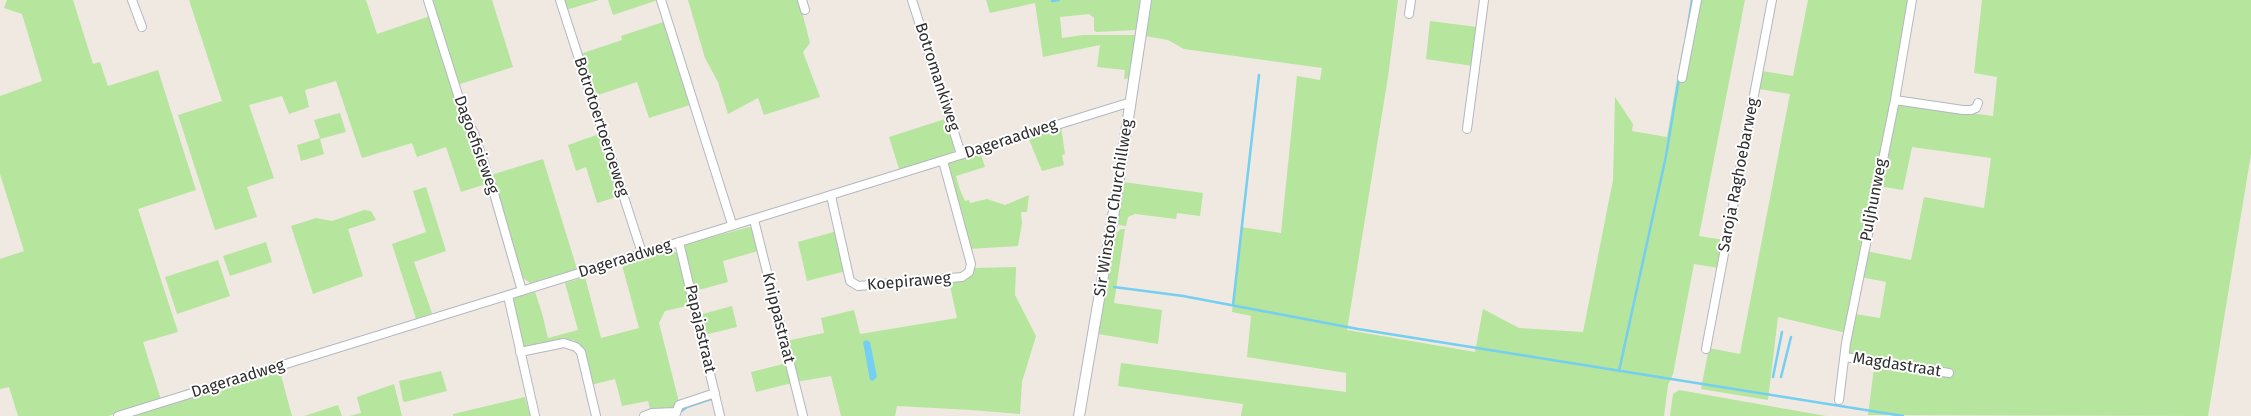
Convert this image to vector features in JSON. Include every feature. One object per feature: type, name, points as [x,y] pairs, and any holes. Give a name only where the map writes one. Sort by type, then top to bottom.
[{"type":"street","points":[[132,0],[142,27]]},
{"type":"street","name":"Dagoefisieweg","points":[[428,0],[465,117],[474,133],[490,180],[522,291]]},
{"type":"street","name":"Botrotoertoeroeweg","points":[[560,0],[642,253]]},
{"type":"street","points":[[661,0],[732,224]]},
{"type":"street","points":[[802,0],[805,10]]},
{"type":"street","name":"Botromankiweg","points":[[912,0],[961,154]]},
{"type":"street","name":"Sir Winston Churchillweg","points":[[1079,416],[1146,0]]},
{"type":"street","points":[[1409,14],[1411,0]]},
{"type":"street","points":[[1467,129],[1484,0]]},
{"type":"street","points":[[1682,78],[1697,0]]},
{"type":"street","name":"Saroja Raghoebarweg","points":[[1706,349],[1772,0]]},
{"type":"street","name":"Puljhunweg","points":[[1839,400],[1845,357],[1895,100],[1912,0]]},
{"type":"street","points":[[1895,100],[1963,110],[1976,108],[1978,103]]},
{"type":"street","name":"Dageraadweg","points":[[118,416],[508,296],[732,224],[754,220],[1131,102]]},
{"type":"street","name":"Koepiraweg","points":[[832,196],[850,281],[858,286],[962,277],[969,272],[971,264],[943,161]]},
{"type":"street","name":"Knippastraat","points":[[754,220],[803,416]]},
{"type":"street","name":"Papajastraat","points":[[679,242],[720,416]]},
{"type":"street","points":[[508,296],[535,416]]},
{"type":"street","points":[[520,352],[564,343],[576,347],[581,352],[596,416]]},
{"type":"street","name":"Magdastraat","points":[[1845,357],[1949,373]]},
{"type":"street","points":[[644,416],[652,413],[675,414],[679,405],[715,393]]},
{"type":"green space","points":[[7,0],[73,0],[93,64],[100,62],[108,86],[158,70],[196,190],[138,209],[178,332],[143,342],[161,400],[108,416],[18,416],[9,387],[0,389],[0,259],[24,251],[0,174],[0,96],[42,81],[22,14],[4,8]]},
{"type":"green space","points":[[189,0],[366,0],[377,34],[430,16],[462,118],[486,184],[461,192],[446,147],[417,157],[412,143],[362,158],[336,81],[305,90],[309,107],[289,114],[282,96],[249,105],[274,178],[247,187],[257,217],[215,230],[178,115],[222,101]]},
{"type":"green space","points":[[430,0],[492,0],[513,67],[457,85]]},
{"type":"green space","points":[[563,0],[599,0],[566,10]]},
{"type":"green space","points":[[608,0],[658,0],[613,15]]},
{"type":"green space","points":[[688,0],[799,0],[810,43],[803,52],[820,97],[764,115],[758,98],[728,114],[718,82],[705,58]]},
{"type":"green space","points":[[986,0],[1140,0],[1136,30],[1096,32],[1094,30],[1094,18],[1089,14],[1060,17],[1062,38],[1083,35],[1135,35],[1130,78],[1124,79],[1125,70],[1097,67],[1100,45],[1043,57],[1035,3],[990,13]]},
{"type":"green space","points":[[1150,0],[1398,0],[1388,77],[1347,330],[1475,352],[1483,309],[1519,328],[1583,332],[1613,180],[1615,97],[1633,124],[1632,131],[1667,137],[1683,44],[1686,45],[1695,0],[1745,0],[1699,236],[1724,240],[1719,268],[1694,264],[1673,374],[1668,385],[1664,416],[1241,416],[1243,404],[1118,386],[1121,363],[1346,392],[1346,373],[1247,357],[1251,316],[1232,312],[1241,227],[1281,233],[1297,76],[1320,80],[1322,68],[1184,49],[1168,40],[1145,36]]},
{"type":"green space","points":[[1808,0],[1909,0],[1890,111],[1862,240],[1846,333],[1778,317],[1768,400],[1701,389],[1709,348],[1740,354],[1790,94],[1759,89],[1762,71],[1793,76]]},
{"type":"green space","points":[[1982,0],[2251,0],[2251,154],[2208,416],[1868,415],[1875,360],[1848,355],[1855,314],[1880,318],[1886,282],[1861,277],[1866,251],[1911,260],[1924,197],[1984,208],[1991,158],[1912,147],[1903,190],[1884,187],[1881,181],[1897,104],[1993,116],[1997,77],[1974,73]]},
{"type":"green space","points":[[666,21],[693,104],[649,118],[637,82],[595,96],[580,54],[622,40],[621,36]]},
{"type":"green space","points":[[1430,21],[1477,27],[1472,66],[1426,59]]},
{"type":"green space","points":[[340,113],[346,132],[320,139],[324,154],[301,161],[297,145],[320,138],[314,120]]},
{"type":"green space","points":[[945,119],[955,148],[953,154],[900,172],[889,137]]},
{"type":"green space","points":[[1061,126],[1065,154],[1062,155],[1064,165],[1042,171],[1028,137]]},
{"type":"green space","points":[[602,133],[620,196],[597,203],[586,167],[576,171],[568,145]]},
{"type":"green space","points":[[980,152],[985,167],[956,176],[960,190],[965,201],[969,200],[970,203],[987,199],[1005,205],[1029,195],[1027,212],[1021,212],[1022,223],[1018,246],[969,249],[947,164]]},
{"type":"green space","points":[[543,159],[577,269],[530,283],[522,277],[491,175]]},
{"type":"green space","points":[[1123,182],[1203,193],[1200,216],[1177,213],[1176,219],[1135,214],[1128,217],[1126,226],[1119,225],[1117,223]]},
{"type":"green space","points":[[426,187],[446,251],[414,262],[432,313],[416,319],[392,244],[426,232],[413,191]]},
{"type":"green space","points":[[364,210],[371,211],[376,220],[348,229],[363,276],[313,294],[291,226],[316,218],[332,221]]},
{"type":"green space","points":[[749,227],[753,229],[758,251],[723,261],[728,282],[695,291],[684,250],[686,244]]},
{"type":"green space","points":[[1121,229],[1125,229],[1114,303],[1162,310],[1158,344],[1098,334],[1115,234]]},
{"type":"green space","points":[[837,231],[846,271],[807,281],[798,242]]},
{"type":"green space","points":[[266,242],[272,262],[230,276],[223,256]]},
{"type":"green space","points":[[672,249],[678,254],[691,305],[665,311],[659,323],[679,402],[670,411],[663,411],[661,408],[650,409],[648,401],[622,406],[615,379],[591,385],[583,348],[573,340],[559,340],[527,348],[522,344],[514,298],[535,292],[548,338],[578,330],[565,283],[585,277],[601,338],[639,328],[622,265]]},
{"type":"green space","points":[[218,260],[230,296],[177,314],[165,277]]},
{"type":"green space","points":[[1016,267],[1015,295],[1036,336],[1022,382],[1020,414],[897,406],[895,416],[841,416],[831,376],[796,382],[786,341],[824,333],[821,318],[854,310],[860,334],[957,318],[949,281],[973,268]]},
{"type":"green space","points":[[732,306],[737,327],[704,335],[699,315]]},
{"type":"green space","points":[[787,363],[792,383],[756,392],[751,372]]},
{"type":"green space","points":[[279,368],[292,416],[129,416]]},
{"type":"green space","points":[[441,371],[447,391],[403,401],[399,381]]},
{"type":"green space","points":[[394,384],[402,416],[350,416],[361,413],[357,397]]},
{"type":"green space","points":[[1679,390],[1826,416],[1670,416],[1673,394]]},
{"type":"green space","points":[[525,397],[530,416],[453,416],[453,414]]},
{"type":"green space","points":[[338,405],[342,416],[304,416]]},
{"type":"water","points":[[866,340],[870,342],[877,377],[873,381],[870,380],[863,342]]},
{"type":"waterway","points":[[1052,1],[1059,0]]},
{"type":"waterway","points":[[1686,38],[1692,0]]},
{"type":"waterway","points":[[1233,305],[1259,75]]},
{"type":"waterway","points":[[1619,371],[1666,156],[1679,78]]},
{"type":"waterway","points":[[1114,287],[1183,296],[1358,329],[1903,416]]},
{"type":"waterway","points":[[1773,377],[1782,332]]},
{"type":"waterway","points":[[1781,377],[1791,337]]},
{"type":"waterway","points":[[680,412],[687,407],[711,399]]}]
